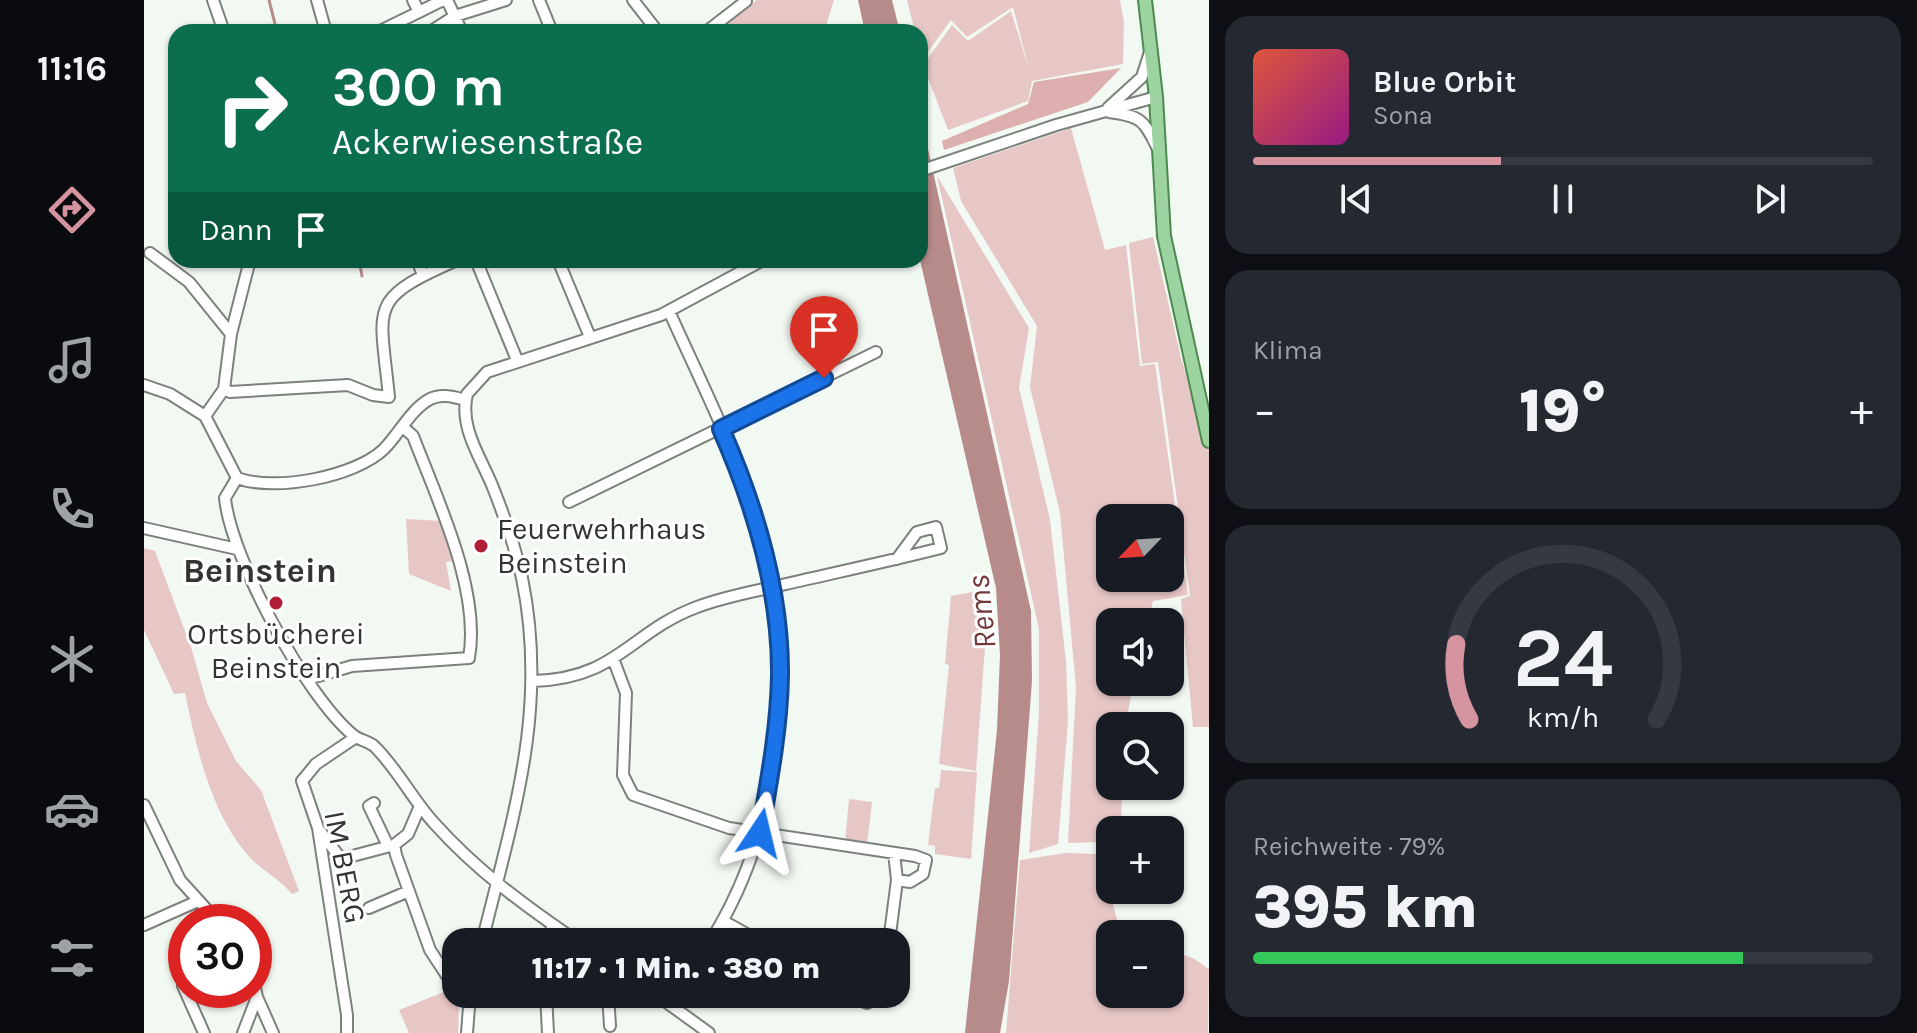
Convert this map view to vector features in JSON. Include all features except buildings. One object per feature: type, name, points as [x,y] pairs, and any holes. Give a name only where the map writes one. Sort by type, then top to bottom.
[{"type":"main road","points":[[1145,0],[1156,97],[1164,236],[1209,441]]},
{"type":"street","points":[[213,0],[221,24]]},
{"type":"street","points":[[317,0],[324,24]]},
{"type":"street","points":[[413,0],[419,12]]},
{"type":"street","points":[[394,24],[445,0],[458,24]]},
{"type":"street","points":[[442,24],[455,16],[506,0]]},
{"type":"street","points":[[539,0],[549,24]]},
{"type":"street","points":[[633,0],[652,24]]},
{"type":"street","points":[[716,24],[746,1]]},
{"type":"street","points":[[1103,111],[1142,77],[1150,50]]},
{"type":"street","points":[[928,168],[1156,97]]},
{"type":"street","points":[[1103,111],[1134,115],[1147,126],[1159,152]]},
{"type":"street","points":[[150,253],[168,266]]},
{"type":"street","points":[[170,268],[189,282],[231,334]]},
{"type":"street","points":[[205,416],[224,389],[231,334],[248,268]]},
{"type":"street","points":[[420,268],[423,275]]},
{"type":"street","points":[[224,389],[230,392],[348,385],[373,395],[389,397],[384,313],[390,297],[439,268]]},
{"type":"street","points":[[479,268],[517,360]]},
{"type":"street","points":[[561,268],[590,337]]},
{"type":"street","points":[[485,928],[522,777],[533,681],[522,578],[508,531],[467,425],[466,400],[478,379],[517,360],[669,311],[748,268]]},
{"type":"street","points":[[669,311],[753,509],[772,587],[780,672],[779,702],[760,833],[719,928]]},
{"type":"street","points":[[569,502],[876,352]]},
{"type":"street","points":[[144,385],[170,394],[205,416],[237,478],[254,482],[337,474],[369,461],[433,397],[466,400]]},
{"type":"street","points":[[308,679],[352,666],[469,658],[472,638],[450,535],[413,436],[403,427]]},
{"type":"street","points":[[237,478],[225,498],[237,549],[257,593],[308,679],[356,737],[373,746],[420,806],[496,885],[557,928]]},
{"type":"street","points":[[144,528],[237,549]]},
{"type":"street","points":[[533,681],[561,680],[614,661],[652,632],[695,607],[897,559]]},
{"type":"street","points":[[614,661],[626,693],[623,775],[633,795],[729,828],[926,860],[925,869],[918,879],[897,880]]},
{"type":"street","name":"IM BERG","points":[[347,1033],[347,1015],[318,828],[302,788],[305,774],[356,737]]},
{"type":"street","points":[[374,803],[369,806],[391,845],[430,950],[442,968]]},
{"type":"street","points":[[144,805],[149,828],[180,880],[201,904]]},
{"type":"street","points":[[318,828],[341,859],[391,845],[408,834],[420,806]]},
{"type":"street","points":[[891,928],[897,880],[894,853]]},
{"type":"street","points":[[369,908],[409,891]]},
{"type":"street","points":[[144,925],[198,901]]},
{"type":"street","points":[[723,921],[736,928]]},
{"type":"street","points":[[193,1008],[204,1033]]},
{"type":"street","points":[[243,1033],[254,1008]]},
{"type":"street","points":[[262,1008],[273,1033]]},
{"type":"street","points":[[467,1033],[469,1008]]},
{"type":"street","points":[[547,1008],[548,1033]]},
{"type":"street","points":[[609,1008],[610,1026]]},
{"type":"street","points":[[675,1008],[709,1033]]},
{"type":"shaded area","points":[[757,0],[834,0],[826,24],[726,24]]},
{"type":"shaded area","points":[[858,0],[892,0],[898,24],[863,24]]},
{"type":"shaded area","points":[[907,0],[1120,0],[1124,22],[1123,64],[1032,81],[1028,101],[948,130],[928,78],[928,58],[952,25],[968,41],[1011,11],[1029,69],[1013,7],[967,37],[951,20],[928,52],[928,24],[913,24]]},
{"type":"shaded area","points":[[1121,68],[1088,102],[944,150],[942,141],[1028,104],[1034,82]]},
{"type":"shaded area","points":[[1071,128],[1105,250],[1126,245],[1140,366],[1155,364],[1175,504],[1096,504],[1096,592],[1184,592],[1184,567],[1188,595],[1153,601],[1151,608],[1096,608],[1096,696],[1131,696],[1128,712],[1096,712],[1096,800],[1122,800],[1121,816],[1096,816],[1096,842],[1068,843],[1076,687],[1060,513],[1030,387],[1037,326],[961,201],[953,168]]},
{"type":"shaded area","points":[[928,149],[1031,611],[1032,681],[1009,981],[1000,1033],[965,1033],[997,730],[1000,655],[996,588],[922,268],[928,268]]},
{"type":"shaded area","points":[[937,176],[1029,328],[1019,388],[1050,520],[1066,661],[1068,721],[1058,844],[1029,853],[1039,713],[1039,629]]},
{"type":"shaded area","points":[[1153,237],[1181,358],[1209,445],[1209,727],[1193,727],[1181,599],[1190,596],[1184,552],[1184,504],[1177,504],[1158,362],[1142,364],[1129,243]]},
{"type":"shaded area","points":[[406,519],[442,521],[453,561],[446,562],[451,591],[409,574]]},
{"type":"shaded area","points":[[144,548],[155,551],[191,647],[207,703],[236,761],[261,790],[299,891],[292,894],[251,859],[223,817],[206,777],[185,693],[174,694],[144,630]]},
{"type":"shaded area","points":[[978,591],[985,647],[976,771],[939,764],[949,665],[945,664],[951,596]]},
{"type":"shaded area","points":[[941,770],[977,772],[971,859],[935,854],[935,846],[928,845],[935,788],[939,788]]},
{"type":"shaded area","points":[[849,799],[872,802],[867,845],[845,842]]},
{"type":"shaded area","points":[[1066,853],[1096,854],[1096,904],[1113,904],[1117,920],[1096,920],[1096,1008],[1184,1008],[1184,955],[1209,969],[1208,1033],[1006,1033],[1020,860]]},
{"type":"shaded area","points":[[442,993],[442,1008],[459,1008],[458,1033],[409,1033],[399,1010]]},
{"type":"waterway","points":[[269,0],[275,24]]},
{"type":"waterway","points":[[360,268],[362,276]]},
{"type":"place","name":"Feuerwehrhaus Beinstein","points":[[481,546]]},
{"type":"place","name":"Ortsbücherei Beinstein","points":[[276,603]]},
{"type":"district","name":"Beinstein","points":[[260,570]]},
{"type":"route","points":[[760,833],[779,702],[780,672],[772,587],[753,509],[721,429],[824,378]]},
{"type":"water label","name":"Rems","points":[[981,612]]}]
